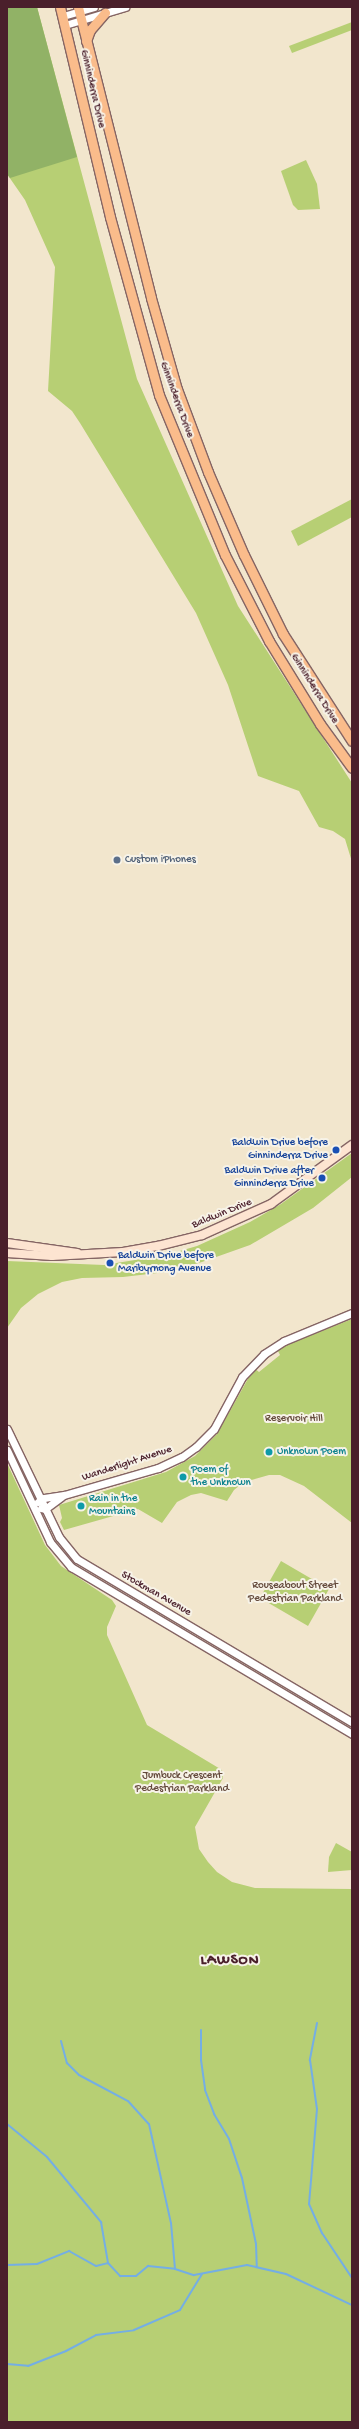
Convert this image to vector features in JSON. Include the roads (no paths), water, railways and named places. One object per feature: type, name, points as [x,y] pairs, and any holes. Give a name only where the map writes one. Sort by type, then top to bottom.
[{"type":"main road","name":"Ginninderra Drive","points":[[80,13],[151,298],[177,389],[208,472],[244,555],[283,634],[352,740]]},
{"type":"main road","points":[[86,41],[90,30],[106,13]]},
{"type":"main road","name":"Ginninderra Drive","points":[[63,16],[112,224],[159,395],[225,555],[269,640],[320,724],[352,768]]},
{"type":"main road","name":"Baldwin Drive","points":[[7,1253],[52,1256],[123,1252],[158,1246],[231,1224],[284,1196],[352,1146]]},
{"type":"main road","name":"Baldwin Drive","points":[[7,1243],[82,1254]]},
{"type":"street","points":[[80,13],[94,7]]},
{"type":"street","points":[[63,16],[80,13],[106,13],[125,7]]},
{"type":"street","name":"Wanderlight Avenue","points":[[40,1499],[64,1495],[158,1468],[186,1455],[214,1429],[242,1377],[264,1354],[284,1341],[352,1313]]},
{"type":"street","name":"Stockman Avenue","points":[[7,1429],[40,1499],[63,1543],[83,1564],[352,1722]]},
{"type":"street","name":"Stockman Avenue","points":[[7,1450],[54,1549],[78,1572],[352,1734]]},
{"type":"street","name":"Wanderlight Avenue","points":[[45,1509],[64,1495]]},
{"type":"street","points":[[40,1499],[34,1508],[45,1509]]},
{"type":"waterway","points":[[317,2023],[310,2060],[317,2109],[309,2204],[322,2233],[352,2278]]},
{"type":"waterway","points":[[201,2030],[201,2060],[205,2090],[214,2114],[229,2139],[242,2178],[256,2244],[257,2267]]},
{"type":"waterway","points":[[61,2041],[67,2063],[79,2075],[128,2101],[149,2124],[171,2223],[175,2269]]},
{"type":"waterway","points":[[7,2124],[47,2157],[101,2222],[108,2263]]},
{"type":"waterway","points":[[7,2265],[37,2264],[69,2251],[96,2266],[108,2263],[120,2276],[136,2276],[148,2266],[175,2269],[194,2275],[247,2265],[286,2274],[352,2305]]},
{"type":"waterway","points":[[7,2364],[28,2366],[66,2351],[96,2335],[134,2330],[180,2310],[202,2274]]},
{"type":"place","name":"Custom iPhones","points":[[117,860]]},
{"type":"place","name":"Baldwin Drive before Ginninderra Drive","points":[[336,1150]]},
{"type":"place","name":"Baldwin Drive after Ginninderra Drive","points":[[322,1178]]},
{"type":"place","name":"Baldwin Drive before Maribyrnong Avenue","points":[[110,1263]]},
{"type":"place","name":"Unknown Poem","points":[[269,1452]]},
{"type":"place","name":"Poem of the Unknown","points":[[183,1477]]},
{"type":"place","name":"Rain in the Mountains","points":[[81,1506]]},
{"type":"district","name":"LAWSON","points":[[230,1961]]},
{"type":"park label","name":"Reservoir Hill","points":[[294,1419]]},
{"type":"park label","name":"Rouseabout Street Pedestrian Parkland","points":[[295,1593]]},
{"type":"park label","name":"Jumbuck Crescent Pedestrian Parkland","points":[[182,1783]]}]
